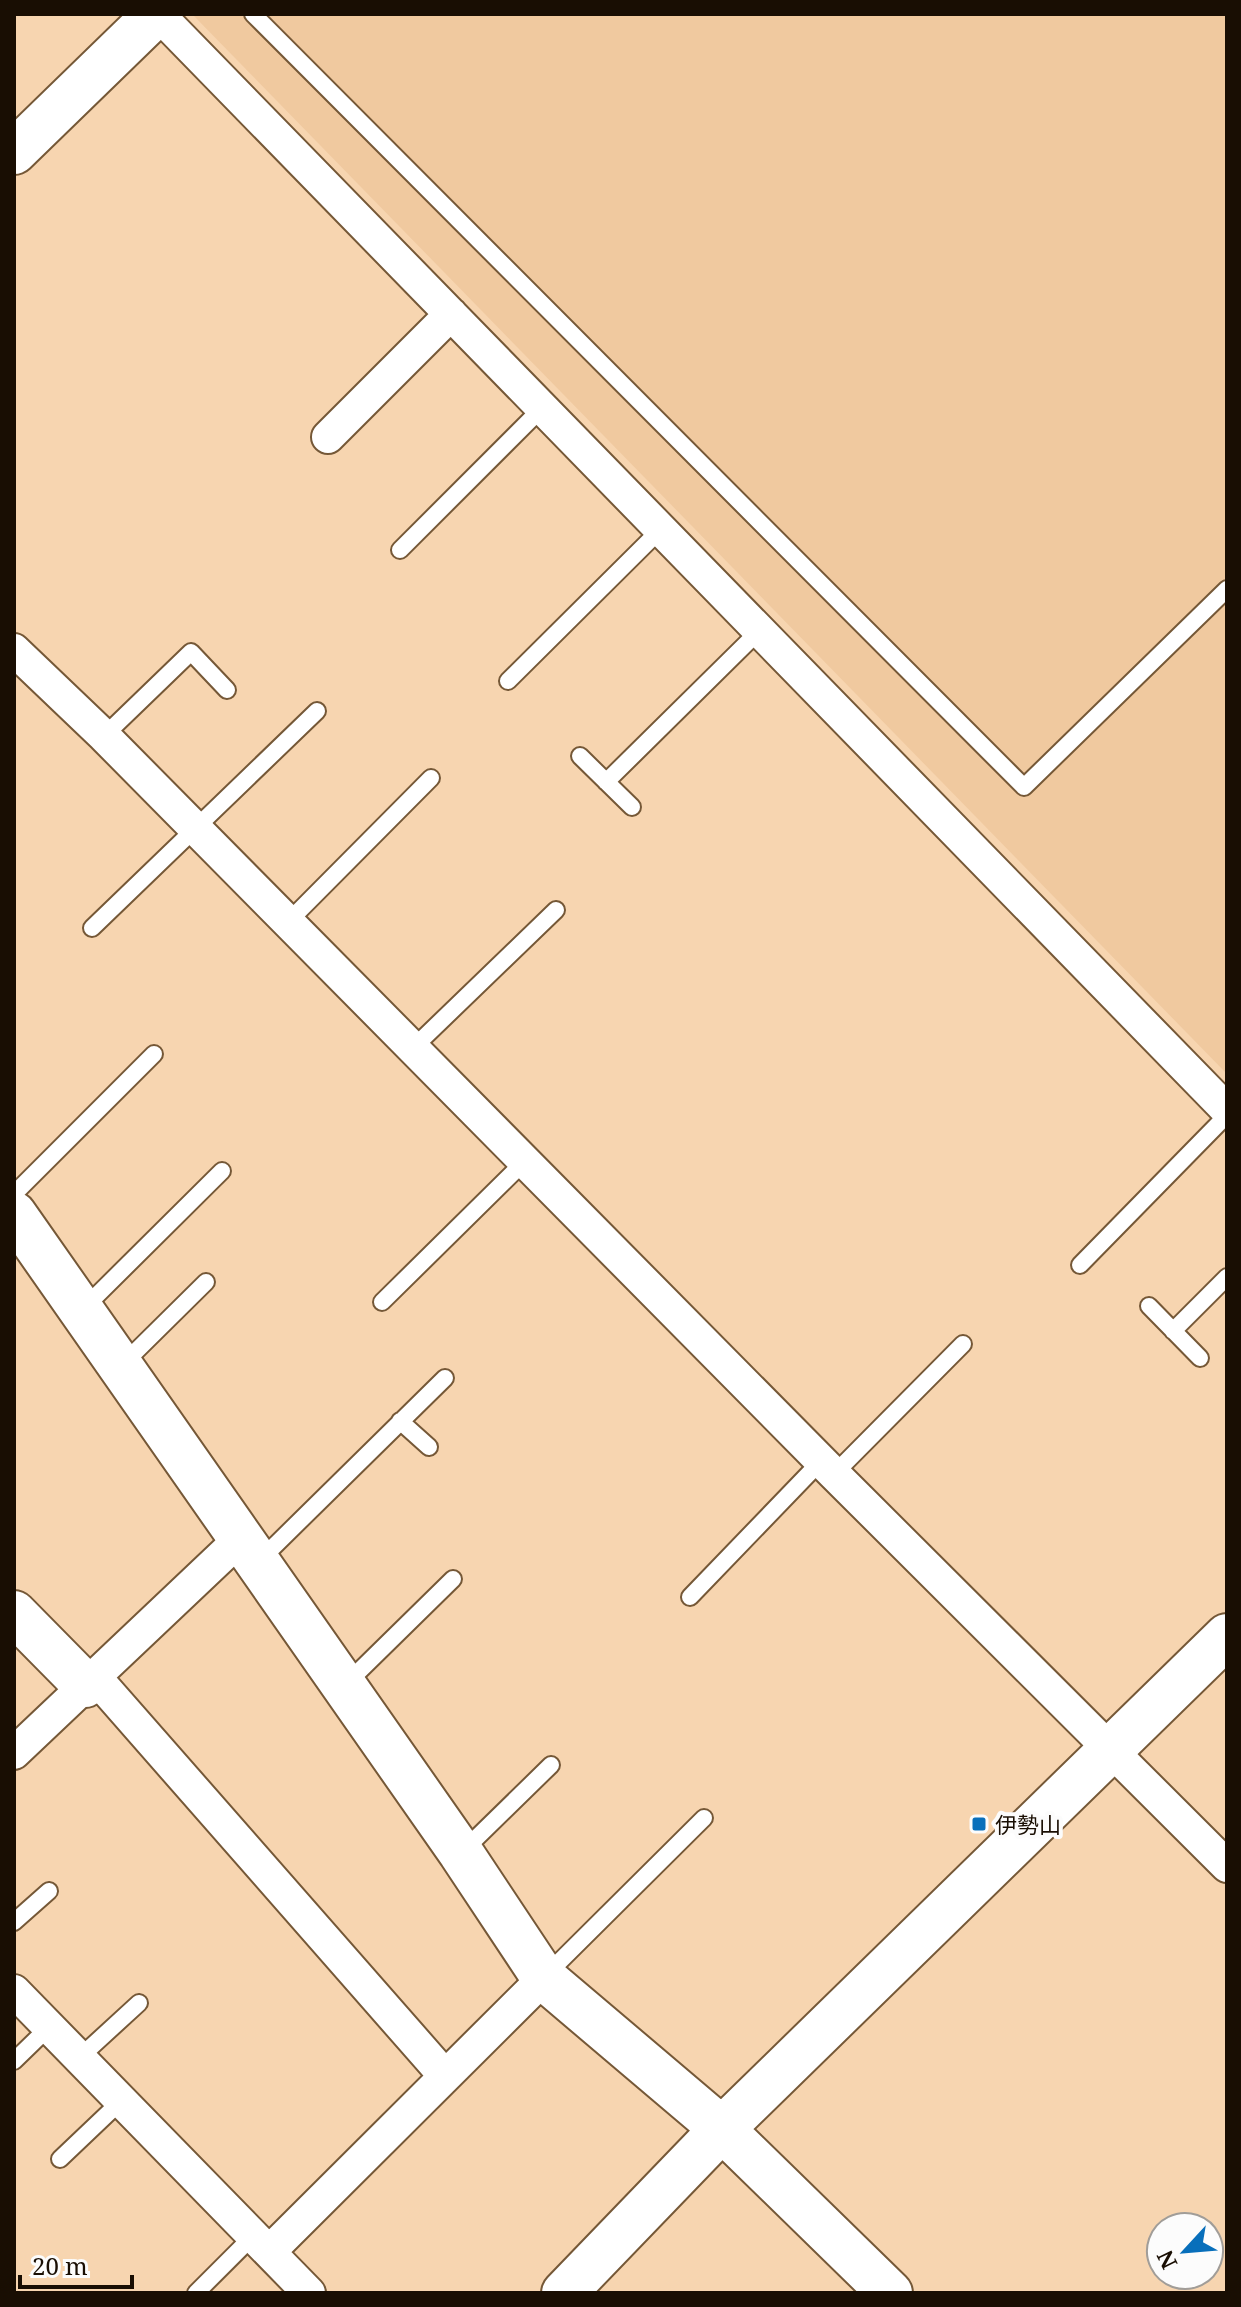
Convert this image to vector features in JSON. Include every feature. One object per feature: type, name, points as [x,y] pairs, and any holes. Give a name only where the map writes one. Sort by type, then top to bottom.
[{"type":"street","points":[[14,152],[157,14],[1227,1112]]},
{"type":"street","points":[[328,437],[451,314]]},
{"type":"street","points":[[14,650],[104,736],[1227,1866]]},
{"type":"street","points":[[14,1214],[461,1853],[544,1978],[722,2129],[890,2293]]},
{"type":"street","points":[[14,1753],[90,1681],[249,1550]]},
{"type":"street","points":[[14,1613],[90,1681],[445,2076]]},
{"type":"street","points":[[564,2293],[722,2129],[1227,1636]]},
{"type":"street","points":[[261,2244],[445,2076],[544,1978]]},
{"type":"street","points":[[14,1991],[309,2293]]},
{"type":"lane","points":[[253,14],[1024,787],[1227,589]]},
{"type":"lane","points":[[400,550],[542,408]]},
{"type":"lane","points":[[508,681],[661,529]]},
{"type":"lane","points":[[606,782],[759,631]]},
{"type":"lane","points":[[104,736],[191,652],[227,690]]},
{"type":"lane","points":[[92,928],[317,711]]},
{"type":"lane","points":[[580,756],[632,807]]},
{"type":"lane","points":[[288,922],[431,778]]},
{"type":"lane","points":[[412,1049],[556,910]]},
{"type":"lane","points":[[14,1194],[154,1054]]},
{"type":"lane","points":[[1080,1265],[1227,1112]]},
{"type":"lane","points":[[382,1302],[525,1161]]},
{"type":"lane","points":[[81,1311],[222,1171]]},
{"type":"lane","points":[[1173,1331],[1227,1277]]},
{"type":"lane","points":[[120,1366],[206,1282]]},
{"type":"lane","points":[[1149,1306],[1200,1358]]},
{"type":"lane","points":[[690,1597],[963,1344]]},
{"type":"lane","points":[[249,1550],[400,1421],[445,1378]]},
{"type":"lane","points":[[400,1421],[429,1447]]},
{"type":"lane","points":[[344,1686],[453,1579]]},
{"type":"lane","points":[[461,1853],[551,1765]]},
{"type":"lane","points":[[544,1978],[704,1818]]},
{"type":"lane","points":[[14,1922],[49,1891]]},
{"type":"lane","points":[[79,2058],[139,2003]]},
{"type":"lane","points":[[14,2061],[49,2027]]},
{"type":"lane","points":[[60,2159],[121,2101]]},
{"type":"lane","points":[[196,2293],[261,2244]]},
{"type":"shaded area","points":[[192,14],[1227,14],[1227,1074]]},
{"type":"place","name":"伊勢山","points":[[979,1824]]}]
